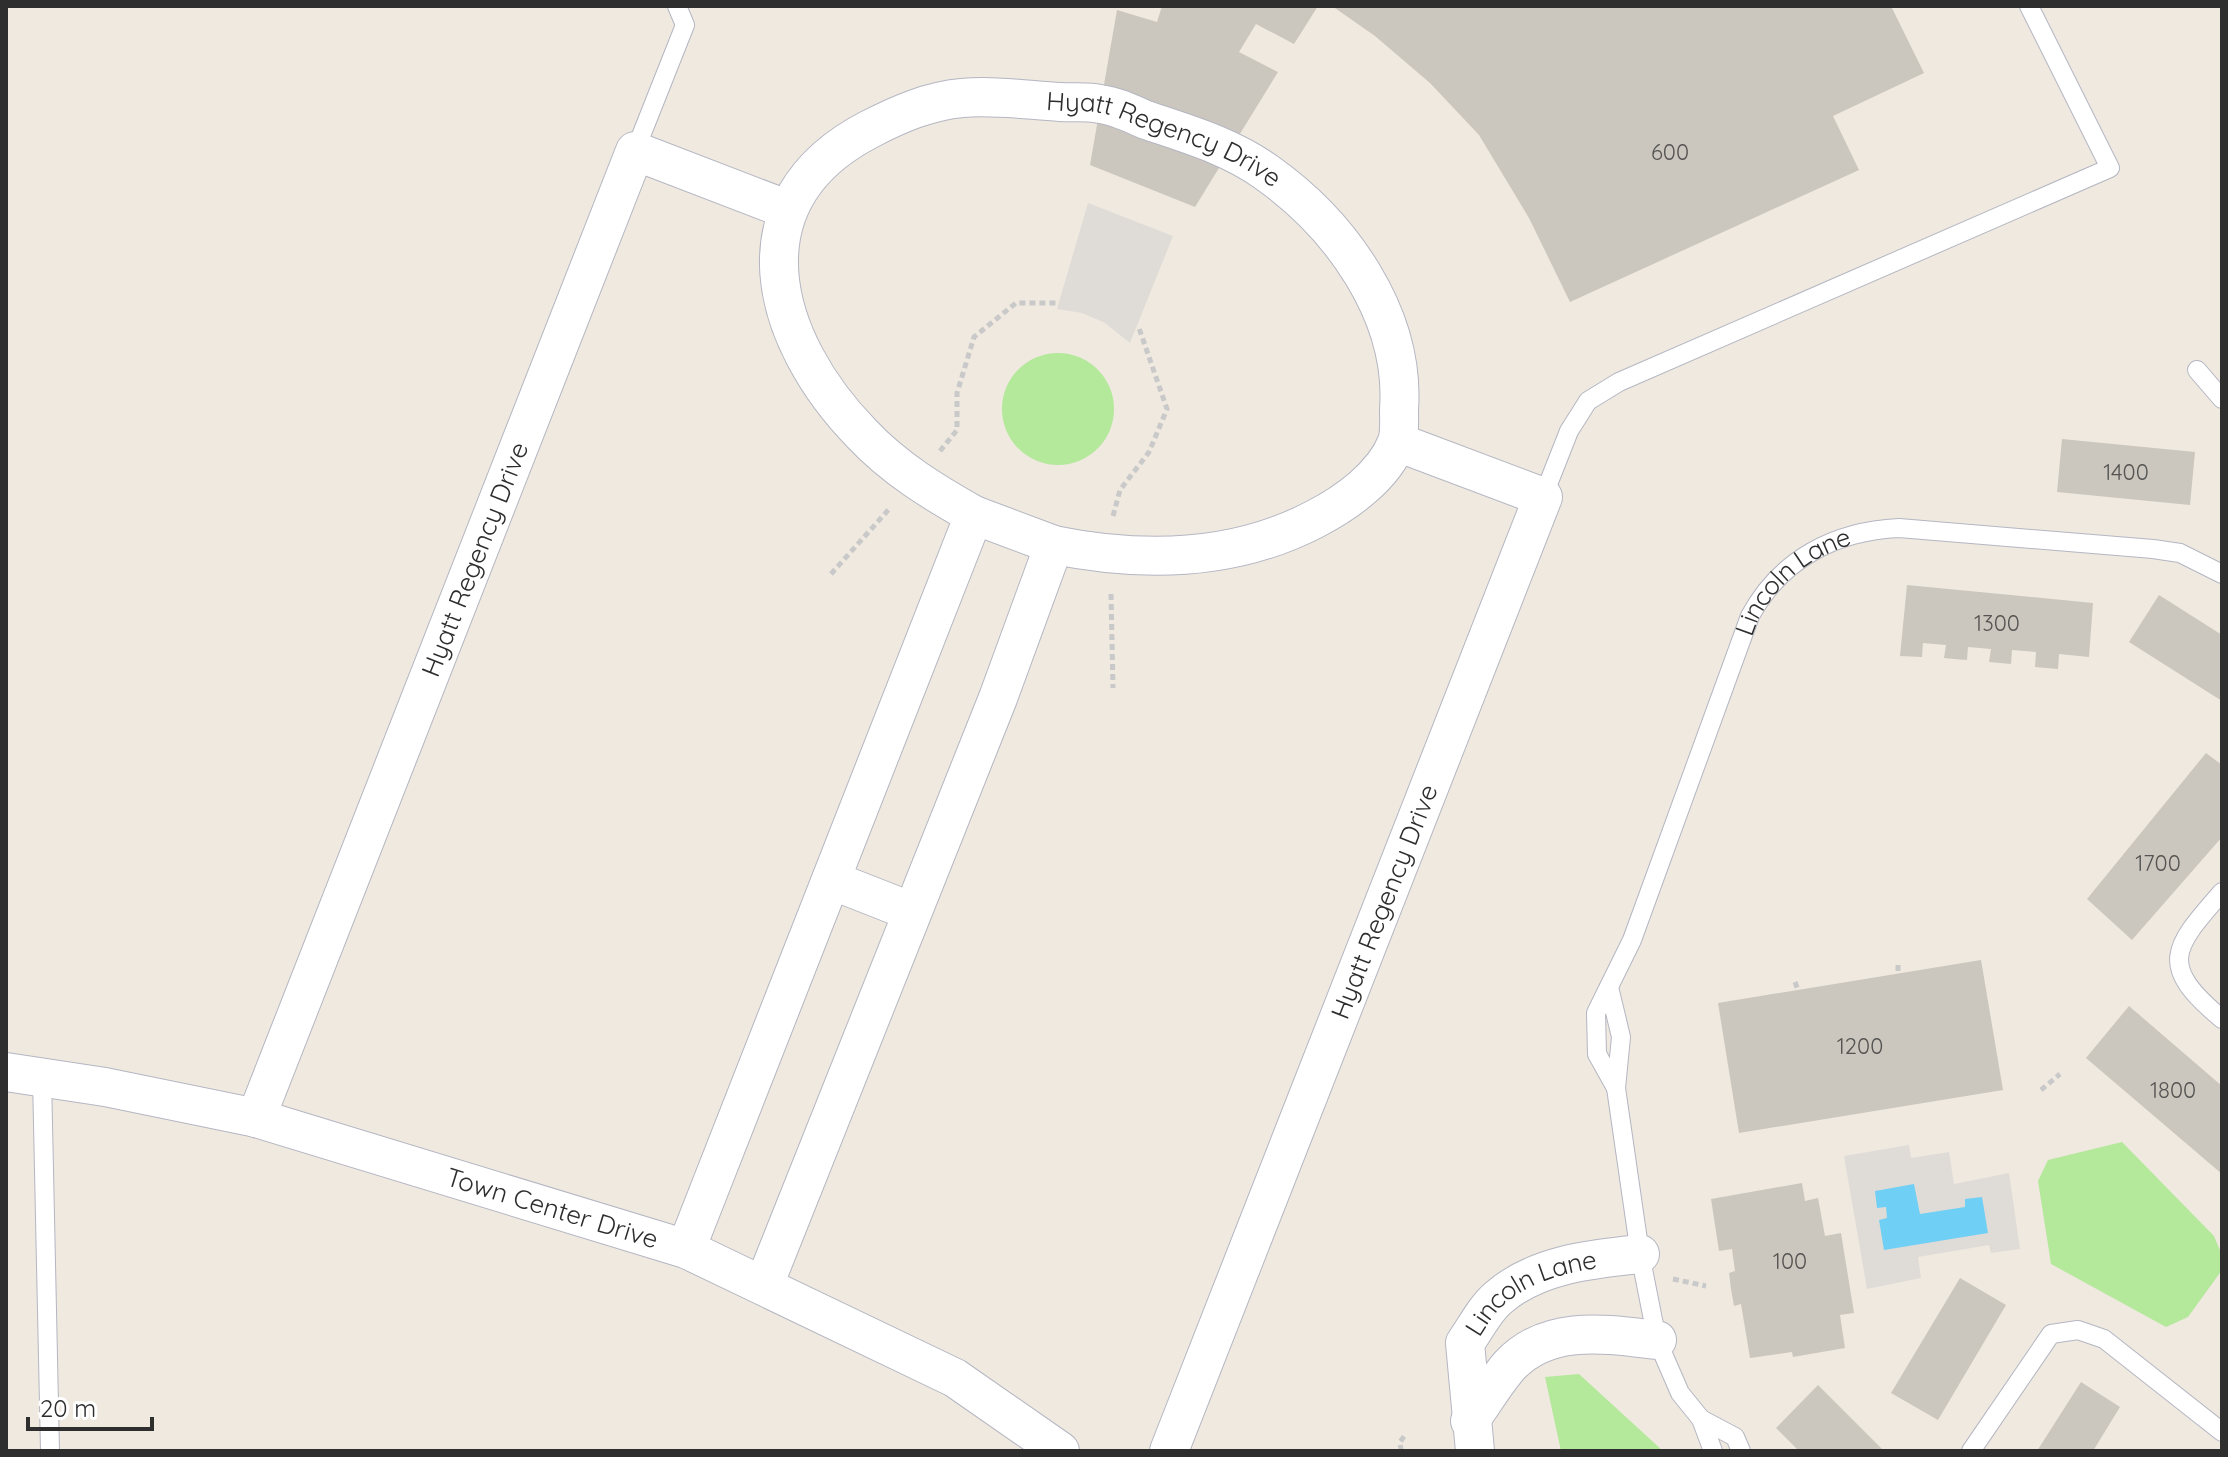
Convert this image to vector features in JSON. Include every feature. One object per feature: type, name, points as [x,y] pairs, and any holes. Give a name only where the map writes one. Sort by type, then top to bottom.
[{"type":"street","name":"Hyatt Regency Drive","points":[[960,98],[1101,104],[1230,150],[1266,172],[1305,205],[1367,280],[1388,321],[1402,377],[1397,442],[1376,474],[1339,507],[1285,536],[1225,552],[1176,558],[1089,553],[1054,545],[974,515],[898,467],[861,433],[828,393],[799,347],[781,296],[778,254],[786,209],[817,167],[862,133],[909,110],[960,98]]},
{"type":"street","points":[[635,151],[786,209]]},
{"type":"street","name":"Hyatt Regency Drive","points":[[256,1118],[635,151]]},
{"type":"street","points":[[1397,442],[1543,497]]},
{"type":"street","name":"Hyatt Regency Drive","points":[[1169,1451],[1543,497]]},
{"type":"street","points":[[686,1249],[974,515]]},
{"type":"street","points":[[764,1285],[910,911],[998,698],[1054,545]]},
{"type":"street","points":[[831,880],[910,911]]},
{"type":"street","name":"Town Center Drive","points":[[24,1074],[256,1118],[686,1249],[955,1378],[1060,1451]]},
{"type":"street","name":"Lincoln Lane","points":[[1472,1436],[1465,1343],[1497,1298],[1576,1260],[1640,1254]]},
{"type":"street","name":"Lincoln Lane","points":[[1472,1436],[1510,1366],[1529,1350],[1560,1336],[1602,1333],[1657,1340]]},
{"type":"lane","points":[[635,151],[685,25],[677,6]]},
{"type":"lane","points":[[1543,497],[1569,431],[1588,401],[1619,382],[2110,168],[2029,6]]},
{"type":"lane","points":[[2197,370],[2222,399]]},
{"type":"lane","name":"Lincoln Lane","points":[[1616,1088],[1597,1054],[1596,1013],[1632,940],[1750,616],[1765,589],[1812,550],[1869,529],[1899,528],[2153,549],[2180,553],[2222,574]]},
{"type":"lane","points":[[2222,892],[2185,935],[2178,951],[2181,973],[2191,993],[2222,1019]]},
{"type":"lane","name":"Lincoln Lane","points":[[1609,987],[1621,1037],[1616,1088],[1640,1254],[1657,1340],[1680,1393],[1701,1419],[1713,1451]]},
{"type":"lane","points":[[24,1074],[50,1451]]},
{"type":"lane","points":[[1971,1451],[2051,1334],[2078,1330],[2104,1339],[2222,1432]]},
{"type":"lane","name":"Lincoln Lane","points":[[1701,1419],[1735,1437],[1741,1451]]},
{"type":"path","points":[[931,461],[957,430],[957,393],[974,337],[1016,303],[1059,303]]},
{"type":"path","points":[[1110,530],[1120,490],[1149,452],[1167,409],[1139,328]]},
{"type":"path","points":[[831,574],[895,501]]},
{"type":"path","points":[[1111,581],[1113,688]]},
{"type":"path","points":[[1898,965],[1898,974]]},
{"type":"path","points":[[1795,982],[1798,990]]},
{"type":"path","points":[[2041,1090],[2060,1074]]},
{"type":"path","points":[[1672,1279],[1706,1286]]},
{"type":"path","points":[[1401,1451],[1400,1442],[1405,1435]]},
{"type":"green space","points":[[1058,353],[1080,357],[1098,369],[1110,387],[1114,409],[1110,431],[1098,449],[1080,461],[1058,465],[1036,461],[1018,449],[1006,431],[1002,409],[1006,387],[1018,369],[1036,357]]},
{"type":"green space","points":[[2122,1142],[2214,1236],[2222,1255],[2222,1270],[2188,1317],[2166,1327],[2051,1264],[2038,1181],[2048,1160]]},
{"type":"green space","points":[[1579,1374],[1663,1451],[1561,1451],[1545,1377]]},
{"type":"shaded area","points":[[1088,203],[1173,236],[1130,343],[1105,323],[1082,313],[1057,309]]},
{"type":"shaded area","points":[[1909,1145],[1911,1158],[1949,1152],[1954,1184],[2009,1173],[2020,1249],[1991,1253],[1989,1245],[1918,1257],[1921,1278],[1867,1289],[1844,1156]]},
{"type":"water","points":[[1914,1184],[1920,1214],[1965,1207],[1965,1199],[1982,1197],[1988,1233],[1884,1250],[1879,1220],[1887,1218],[1886,1207],[1877,1208],[1875,1191]]},
{"type":"building","points":[[1162,6],[1318,6],[1294,44],[1256,24],[1239,52],[1278,72],[1195,207],[1090,165],[1117,10],[1157,22]]},
{"type":"building","points":[[1332,6],[1891,6],[1924,73],[1833,116],[1859,170],[1570,302],[1529,218],[1479,135],[1430,83],[1375,36]]},
{"type":"building","points":[[2062,439],[2195,452],[2190,505],[2057,492]]},
{"type":"building","points":[[1907,585],[2093,603],[2089,657],[2059,654],[2058,669],[2035,667],[2036,652],[2012,650],[2011,664],[1989,662],[1991,649],[1968,647],[1967,660],[1954,659],[1944,658],[1946,645],[1923,643],[1922,657],[1900,656]]},
{"type":"building","points":[[2159,595],[2222,635],[2222,701],[2129,642]]},
{"type":"building","points":[[2206,753],[2222,765],[2222,837],[2132,940],[2087,899]]},
{"type":"building","points":[[1981,960],[2003,1090],[1739,1133],[1718,1003]]},
{"type":"building","points":[[2129,1006],[2222,1086],[2222,1174],[2086,1058]]},
{"type":"building","points":[[1802,1183],[1805,1201],[1818,1198],[1825,1236],[1841,1233],[1854,1313],[1840,1315],[1845,1348],[1793,1357],[1792,1352],[1750,1358],[1741,1304],[1734,1306],[1731,1289],[1729,1273],[1735,1271],[1732,1249],[1719,1251],[1711,1199]]},
{"type":"building","points":[[1960,1278],[2006,1305],[1938,1420],[1891,1393]]},
{"type":"building","points":[[2081,1382],[2120,1407],[2093,1451],[2037,1451]]},
{"type":"building","points":[[1818,1385],[1884,1451],[1799,1451],[1776,1428]]}]
